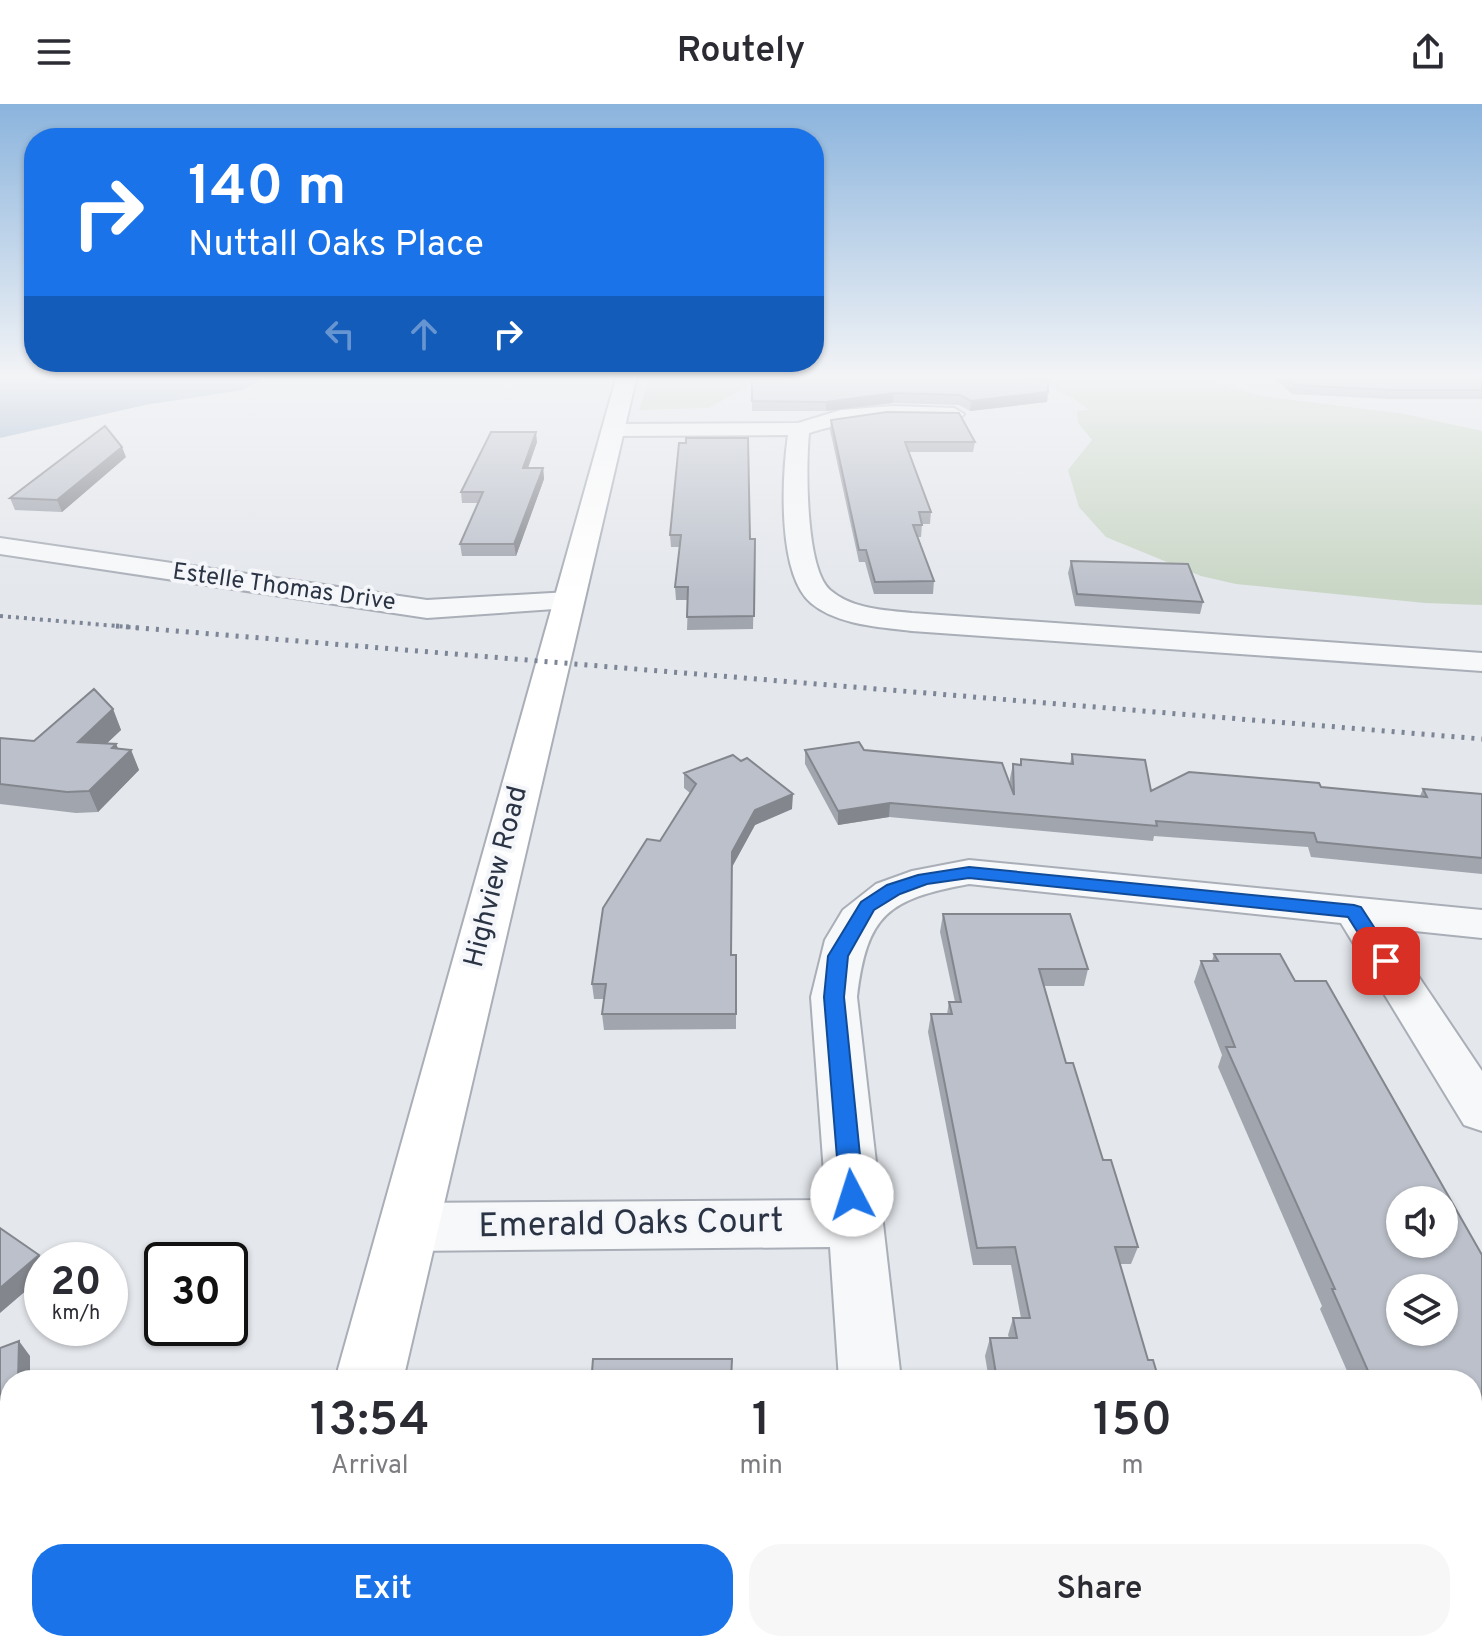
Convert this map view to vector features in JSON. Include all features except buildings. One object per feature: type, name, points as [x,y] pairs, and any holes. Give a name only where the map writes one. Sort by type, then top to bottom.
[{"type":"street","name":"Highview Road","points":[[371,1370],[608,447]]},
{"type":"street","points":[[796,447],[803,557],[813,589],[834,605],[867,616],[912,622],[1482,662]]},
{"type":"street","name":"Estelle Thomas Drive","points":[[0,546],[427,609],[569,600]]},
{"type":"street","points":[[869,1370],[834,997],[838,956],[867,906],[894,889],[924,879],[969,872],[1482,924]]},
{"type":"street","points":[[1354,911],[1482,1111]]},
{"type":"street","name":"Emerald Oaks Court","points":[[407,1227],[855,1223]]},
{"type":"green space","points":[[1086,447],[1482,447],[1482,605],[1425,603],[1236,584],[1201,576],[1106,537],[1079,507],[1068,470]]},
{"type":"railway","points":[[0,616],[135,628]]},
{"type":"railway","points":[[116,626],[135,628]]},
{"type":"railway","points":[[135,628],[1482,739]]},
{"type":"railway","points":[[135,628],[140,628]]},
{"type":"route","points":[[852,1195],[834,997],[838,956],[867,906],[894,889],[924,879],[969,872],[1354,911],[1386,961]]}]
